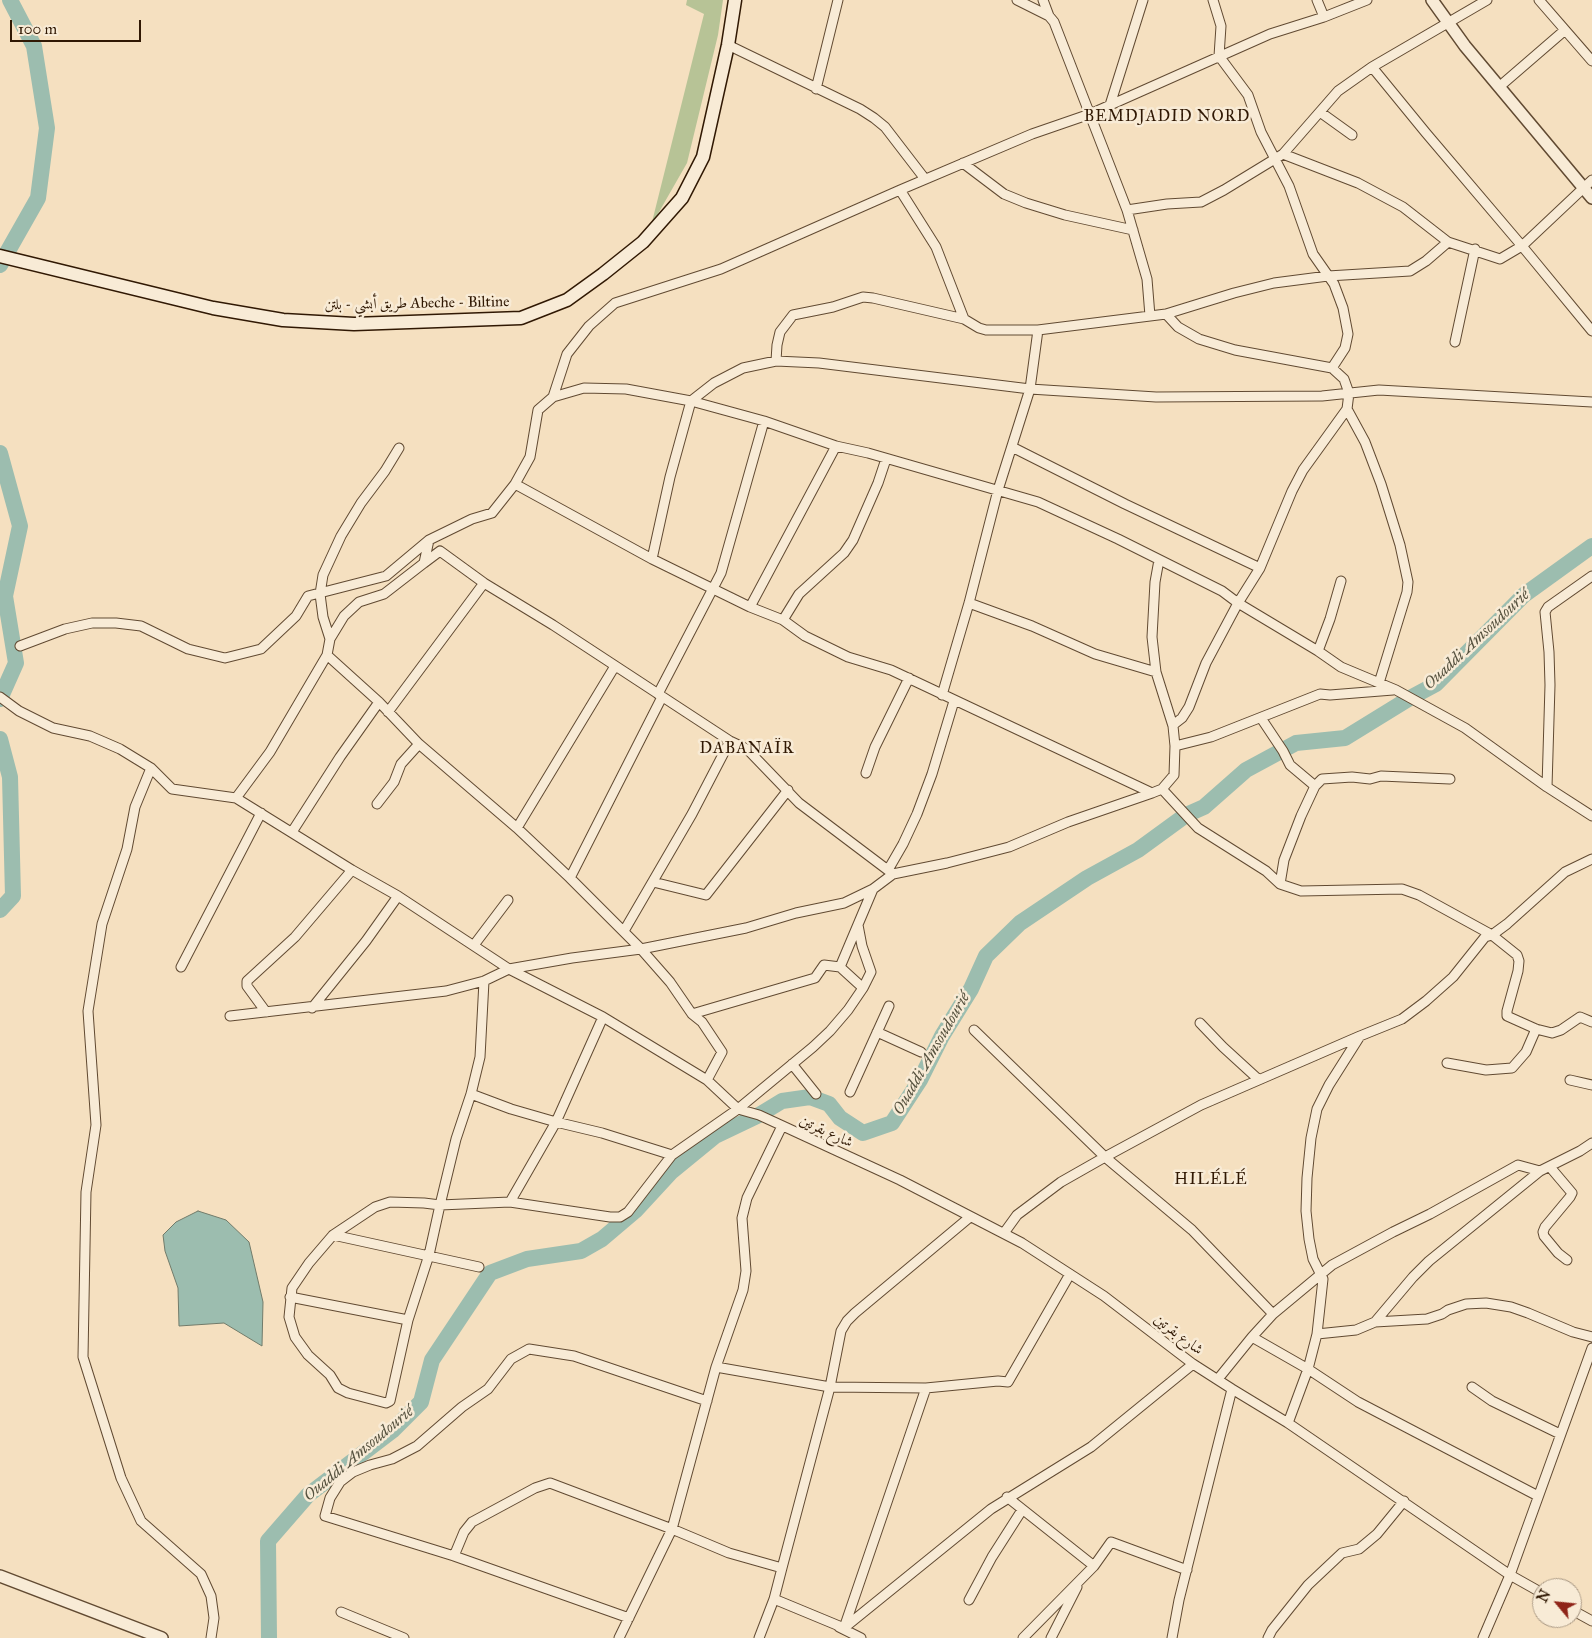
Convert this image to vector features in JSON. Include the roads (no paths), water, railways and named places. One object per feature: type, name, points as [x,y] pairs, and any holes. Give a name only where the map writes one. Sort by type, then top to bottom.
[{"type":"main road","name":"طريق أبشي - بلتن Abeche - Biltine","points":[[0,256],[213,308],[283,320],[354,324],[521,318],[567,300],[603,274],[643,242],[682,198],[703,157],[728,45],[735,0]]},
{"type":"street","points":[[816,88],[838,0]]},
{"type":"street","points":[[1017,0],[1049,16]]},
{"type":"street","points":[[1043,0],[1049,16],[1054,22],[1127,210],[1146,279],[1150,316]]},
{"type":"street","points":[[1110,105],[1143,0]]},
{"type":"street","points":[[1213,0],[1221,26],[1219,56],[1248,95],[1260,132],[1289,186],[1313,254],[1334,284],[1343,308],[1348,334],[1344,348],[1332,368]]},
{"type":"street","points":[[1316,0],[1324,17]]},
{"type":"street","points":[[553,397],[567,354],[589,326],[615,303],[721,269],[1032,134],[1090,114],[1270,34],[1324,17],[1367,0]]},
{"type":"street","points":[[1432,0],[1465,46],[1499,87],[1588,184],[1592,198]]},
{"type":"street","points":[[1127,210],[1167,204],[1201,202],[1224,190],[1283,154],[1338,91],[1372,67],[1487,0]]},
{"type":"street","points":[[1539,0],[1592,62]]},
{"type":"street","points":[[1499,87],[1565,30]]},
{"type":"street","points":[[728,45],[860,110],[885,126],[925,179]]},
{"type":"street","points":[[1372,67],[1592,330]]},
{"type":"street","points":[[1320,112],[1352,135]]},
{"type":"street","points":[[1283,154],[1358,183],[1403,207],[1448,242],[1500,258],[1522,246],[1588,184]]},
{"type":"street","points":[[963,163],[1004,194],[1026,203],[1065,215],[1133,230]]},
{"type":"street","points":[[900,190],[936,247],[964,319]]},
{"type":"street","points":[[776,361],[780,332],[793,315],[833,307],[863,297],[964,319],[986,330],[1038,330],[1166,314],[1258,287],[1328,276],[1410,271],[1426,262],[1448,242]]},
{"type":"street","points":[[1455,342],[1475,250]]},
{"type":"street","points":[[1166,314],[1178,327],[1199,339],[1235,350],[1332,368],[1344,378],[1349,393],[1347,409],[1303,470],[1292,491],[1260,568],[1238,603],[1206,663],[1189,707],[1182,718],[1172,725]]},
{"type":"street","points":[[942,695],[969,603],[998,490],[1030,389],[1038,330]]},
{"type":"street","points":[[652,559],[670,477],[691,401],[714,383],[743,368],[776,361],[818,363],[1030,389],[1156,397],[1322,396],[1379,390],[1592,402]]},
{"type":"street","points":[[20,646],[65,629],[92,623],[116,623],[141,626],[188,649],[225,658],[261,649],[296,616],[308,596],[386,576],[429,540],[472,519],[492,513],[515,484],[530,457],[538,410],[553,397],[584,388],[626,389],[691,401],[764,421],[836,446],[1038,502],[1118,539],[1222,591],[1238,603],[1341,667],[1396,690],[1464,728],[1547,787],[1592,816]]},
{"type":"street","points":[[1347,409],[1365,442],[1381,484],[1400,546],[1408,582],[1408,592],[1379,683]]},
{"type":"street","points":[[570,878],[721,573],[764,421]]},
{"type":"street","points":[[750,607],[836,446]]},
{"type":"street","points":[[1012,447],[1125,504],[1260,568]]},
{"type":"street","points":[[330,639],[323,617],[320,594],[323,575],[341,536],[361,503],[386,471],[399,448]]},
{"type":"street","points":[[783,620],[799,594],[844,553],[853,540],[878,483],[886,459]]},
{"type":"street","points":[[515,484],[652,559],[713,590],[783,620],[805,636],[848,657],[909,678],[954,701],[1152,793]]},
{"type":"street","points":[[424,563],[429,540]]},
{"type":"street","points":[[236,798],[270,752],[327,655],[330,639],[344,616],[359,602],[384,594],[440,551],[484,582],[730,741],[747,749],[799,803],[890,872],[1009,847],[1068,822],[1162,789],[1174,775],[1175,746],[1172,725],[1156,672],[1152,638],[1154,582],[1159,560]]},
{"type":"street","points":[[1547,787],[1550,652],[1545,612],[1592,576]]},
{"type":"street","points":[[1318,651],[1341,581]]},
{"type":"street","points":[[388,712],[484,582]]},
{"type":"street","points":[[969,603],[1032,626],[1095,654],[1156,672]]},
{"type":"street","points":[[327,655],[379,702],[419,744],[517,828],[641,949],[670,982],[692,1014],[702,1022],[722,1052],[707,1080]]},
{"type":"street","points":[[517,828],[615,666]]},
{"type":"street","points":[[866,773],[875,747],[909,678]]},
{"type":"street","points":[[1175,746],[1211,737],[1320,694],[1330,695],[1396,690]]},
{"type":"street","points":[[0,697],[19,711],[53,728],[90,736],[120,749],[151,768],[172,789],[236,798],[352,870],[398,896],[509,969],[603,1017],[707,1080],[738,1109]]},
{"type":"street","points":[[230,1016],[446,991],[484,981],[509,969],[641,949],[746,928],[796,913],[844,903],[873,889],[890,872],[917,814],[932,774],[954,701]]},
{"type":"street","points":[[292,832],[340,757],[379,702]]},
{"type":"street","points":[[1261,718],[1283,751],[1290,766],[1315,786]]},
{"type":"street","points":[[624,931],[692,814],[730,741]]},
{"type":"street","points":[[377,804],[394,782],[401,764],[419,744]]},
{"type":"street","points":[[151,768],[135,807],[127,849],[102,924],[88,1011],[96,1126],[86,1192],[83,1357],[121,1478],[141,1521],[201,1574],[212,1596],[214,1618],[211,1638]]},
{"type":"street","points":[[1280,884],[1284,860],[1301,816],[1315,786],[1322,779],[1352,777],[1370,779],[1381,776],[1450,780]]},
{"type":"street","points":[[1162,789],[1198,828],[1266,871],[1280,884],[1301,891],[1402,889],[1419,895],[1492,935],[1517,955],[1519,961],[1507,1016],[1536,1029],[1552,1033],[1557,1032],[1580,1017],[1592,1022]]},
{"type":"street","points":[[654,882],[706,895],[788,790]]},
{"type":"street","points":[[180,967],[261,813]]},
{"type":"street","points":[[1004,1233],[1017,1215],[1061,1182],[1201,1105],[1402,1019],[1453,977],[1485,937],[1492,935],[1507,924],[1564,872],[1592,859]]},
{"type":"street","points":[[266,1012],[247,986],[247,982],[295,937],[352,870]]},
{"type":"street","points":[[840,967],[873,889]]},
{"type":"street","points":[[312,1008],[366,941],[398,896]]},
{"type":"street","points":[[474,945],[508,900]]},
{"type":"street","points":[[484,981],[480,1057],[471,1094],[456,1139],[440,1205],[429,1255],[408,1320],[390,1402],[386,1403],[348,1393],[338,1388],[330,1375],[308,1355],[295,1336],[289,1317],[290,1296],[295,1281],[333,1235],[375,1207],[390,1202],[440,1205],[510,1202],[610,1217],[620,1216],[628,1212],[672,1156],[738,1109],[830,1031],[848,1010],[872,972],[862,946],[858,925]]},
{"type":"street","points":[[692,1014],[815,978],[824,965],[840,967],[863,988]]},
{"type":"street","points":[[850,1092],[889,1006]]},
{"type":"street","points":[[510,1202],[556,1122],[603,1017]]},
{"type":"street","points":[[1200,1023],[1258,1079]]},
{"type":"street","points":[[1447,1064],[1486,1070],[1512,1068],[1526,1052],[1536,1029]]},
{"type":"street","points":[[974,1030],[1105,1157],[1192,1230],[1273,1314]]},
{"type":"street","points":[[877,1032],[922,1052]]},
{"type":"street","points":[[1288,1423],[1308,1369],[1317,1334],[1323,1279],[1313,1259],[1306,1211],[1311,1138],[1317,1109],[1329,1085],[1360,1036]]},
{"type":"street","points":[[792,1064],[816,1094]]},
{"type":"street","points":[[1570,1080],[1592,1085]]},
{"type":"street","points":[[471,1094],[511,1109],[602,1133],[672,1156]]},
{"type":"street","name":"شارع بقرتين","points":[[738,1109],[759,1115],[900,1180],[1022,1243],[1104,1296],[1193,1364],[1288,1423],[1510,1575],[1532,1587]]},
{"type":"street","points":[[619,1638],[672,1529],[716,1367],[743,1290],[746,1271],[742,1218],[747,1198],[782,1126]]},
{"type":"street","points":[[1375,1322],[1429,1261],[1540,1171],[1592,1143]]},
{"type":"street","points":[[1218,1379],[1273,1314],[1320,1274],[1369,1244],[1430,1214],[1518,1165],[1540,1171]]},
{"type":"street","points":[[1550,1167],[1572,1193],[1543,1232],[1544,1236],[1558,1253],[1567,1260]]},
{"type":"street","points":[[759,1638],[774,1600],[830,1387],[841,1331],[847,1321],[970,1217]]},
{"type":"street","points":[[333,1235],[480,1267]]},
{"type":"street","points":[[716,1367],[830,1387],[926,1388],[998,1380],[1008,1382],[1070,1274]]},
{"type":"street","points":[[290,1296],[408,1320]]},
{"type":"street","points":[[1317,1334],[1356,1330],[1375,1322],[1427,1318],[1466,1304],[1486,1303],[1528,1312],[1573,1332],[1592,1337]]},
{"type":"street","points":[[1252,1337],[1308,1369],[1358,1402],[1538,1496]]},
{"type":"street","points":[[1483,1638],[1510,1575],[1592,1348]]},
{"type":"street","points":[[629,1618],[454,1556],[325,1516],[330,1498],[340,1482],[353,1472],[370,1464],[392,1459],[417,1446],[462,1407],[488,1389],[511,1359],[529,1349],[574,1356],[707,1401]]},
{"type":"street","points":[[844,1628],[1007,1497],[1091,1447],[1193,1364]]},
{"type":"street","points":[[1472,1387],[1492,1401],[1560,1434]]},
{"type":"street","points":[[844,1628],[926,1388]]},
{"type":"street","points":[[1172,1638],[1232,1389]]},
{"type":"street","points":[[454,1556],[464,1532],[472,1522],[535,1488],[550,1483],[672,1529],[728,1553],[782,1568]]},
{"type":"street","points":[[1007,1497],[1094,1566]]},
{"type":"street","points":[[1268,1638],[1272,1630],[1308,1585],[1342,1553],[1359,1549],[1377,1534],[1404,1502]]},
{"type":"street","points":[[969,1600],[992,1557],[1022,1510]]},
{"type":"street","points":[[1023,1638],[1094,1566],[1111,1542],[1187,1570]]},
{"type":"street","points":[[0,1576],[162,1638]]},
{"type":"street","points":[[1051,1638],[1082,1578]]},
{"type":"street","points":[[774,1600],[844,1628]]},
{"type":"street","points":[[341,1612],[404,1638]]},
{"type":"street","points":[[826,1621],[861,1638]]},
{"type":"waterway","points":[[0,265],[38,198],[47,128],[34,46],[10,0]]},
{"type":"waterway","points":[[0,453],[20,526],[5,596],[16,663],[0,699]]},
{"type":"waterway","name":"Ouaddi Amsoudourié","points":[[269,1638],[268,1541],[308,1495],[392,1431],[421,1402],[432,1360],[490,1273],[527,1259],[581,1251],[602,1239],[635,1211],[671,1172],[715,1136],[759,1115],[782,1101],[810,1097],[829,1104],[840,1118],[863,1133],[892,1123],[920,1080],[942,1036],[971,989],[986,956],[1020,923],[1087,878],[1138,850],[1186,815],[1204,807],[1246,770],[1296,743],[1345,738],[1436,684],[1524,595],[1592,546]]},
{"type":"waterway","points":[[0,739],[10,777],[13,896],[0,910]]},
{"type":"district","name":"BEMDJADID NORD","points":[[1167,117]]},
{"type":"district","name":"DABANAÏR","points":[[747,749]]},
{"type":"district","name":"HILÉLÉ","points":[[1211,1180]]}]
